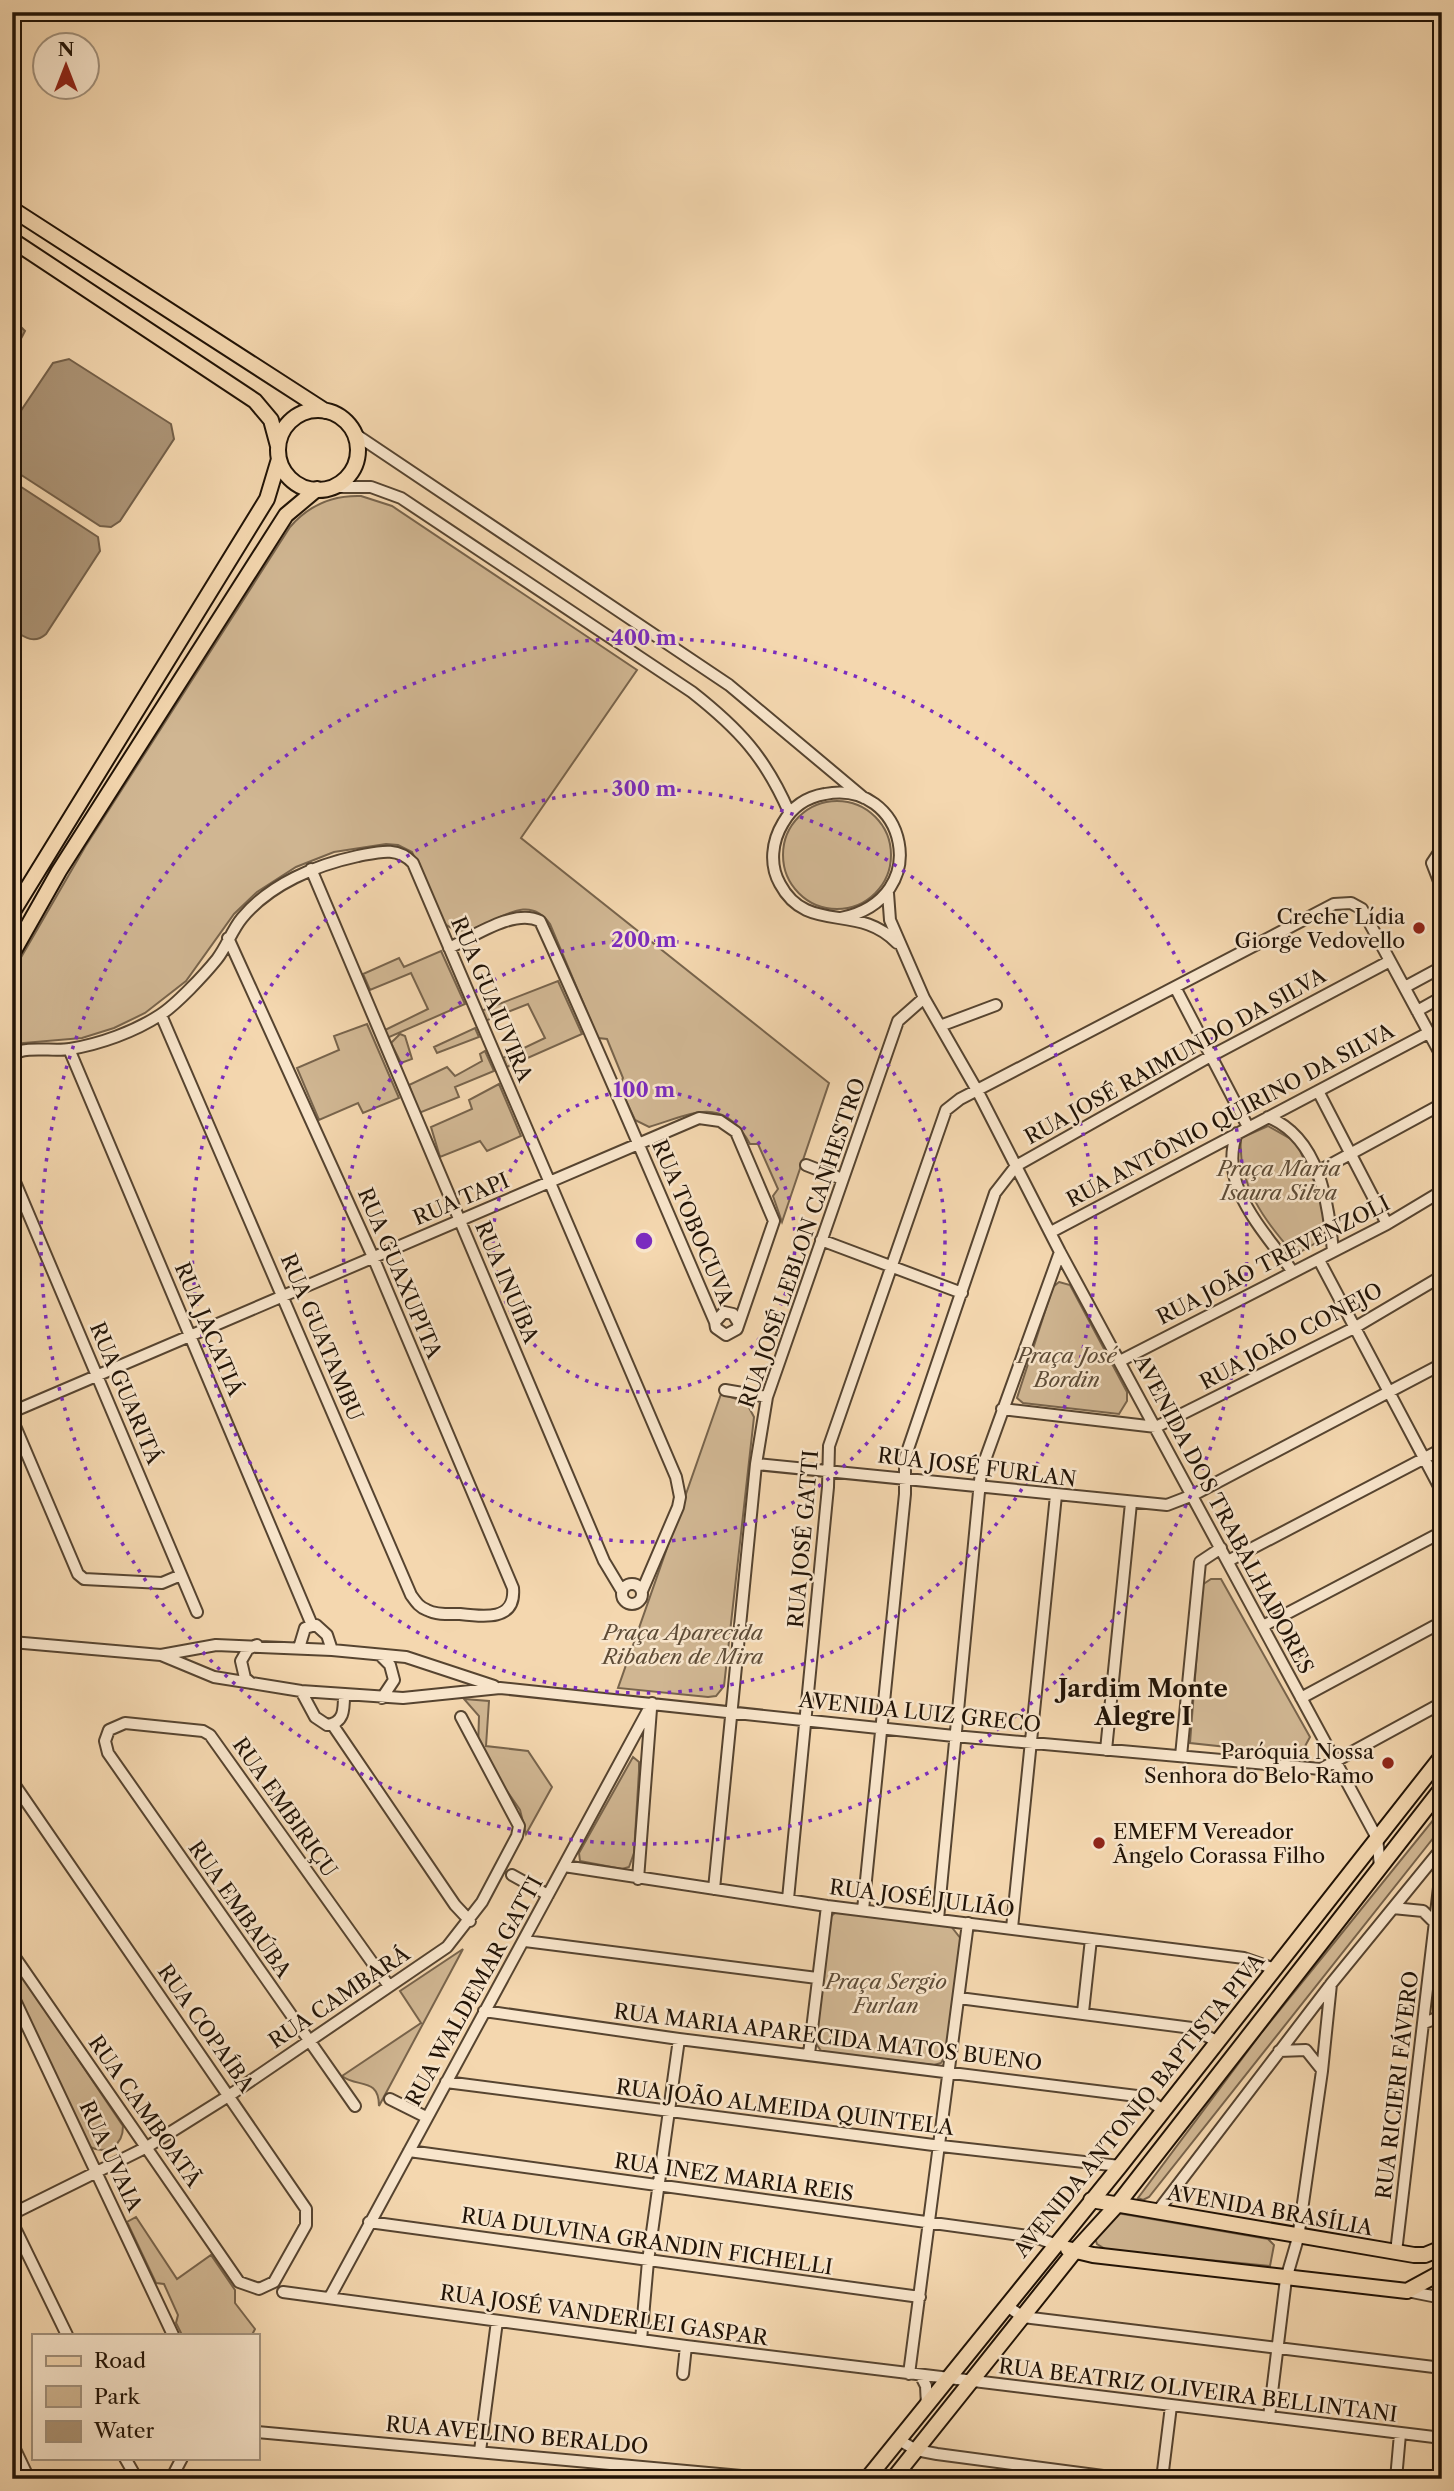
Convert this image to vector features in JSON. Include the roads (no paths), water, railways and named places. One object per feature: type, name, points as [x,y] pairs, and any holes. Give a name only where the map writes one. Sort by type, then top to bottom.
[{"type":"main road","points":[[12,209],[325,411],[337,415],[355,434],[358,447],[351,472],[286,515],[59,871],[12,954]]},
{"type":"main road","points":[[12,240],[255,401],[271,420],[278,453],[293,481],[324,489]]},
{"type":"main road","points":[[12,913],[267,499],[281,433],[299,415],[325,411]]},
{"type":"main road","name":"AVENIDA ANTONIO BAPTISTA PIVA","points":[[867,2479],[1164,2111],[1442,1756]]},
{"type":"main road","name":"AVENIDA ANTONIO BAPTISTA PIVA","points":[[893,2479],[1075,2251],[1117,2205],[1442,1788]]},
{"type":"main road","points":[[1319,1913],[1327,1914],[1334,1926]]},
{"type":"main road","name":"AVENIDA BRASÍLIA","points":[[1091,2200],[1298,2238],[1396,2252],[1425,2255],[1442,2248]]},
{"type":"main road","points":[[1054,2244],[1075,2251],[1286,2279],[1407,2291],[1442,2272]]},
{"type":"street","points":[[355,434],[729,685],[882,810],[894,828],[900,849],[899,870],[888,893],[867,910],[841,918],[816,915],[794,903],[779,883],[773,859],[776,834],[789,812],[811,796],[838,791],[864,798]]},
{"type":"street","points":[[324,489],[371,487],[401,498],[692,692],[734,726],[770,773],[789,812]]},
{"type":"street","points":[[1442,848],[1432,863],[1442,888]]},
{"type":"street","name":"RUA GUAIUVIRA","points":[[12,1055],[24,1050],[69,1049],[97,1043],[161,1015],[217,958],[228,938],[259,901],[311,869],[392,850],[407,857],[550,1182],[679,1488],[678,1507],[642,1591]]},
{"type":"street","name":"RUA INUÍBA","points":[[311,869],[604,1561],[622,1591]]},
{"type":"street","name":"AVENIDA DOS TRABALHADORES","points":[[888,893],[890,920],[924,998],[978,1092],[1060,1252],[1377,1838],[1380,1866]]},
{"type":"street","name":"RUA JOSÉ GATTI","points":[[788,1899],[829,1446],[946,1111],[1334,904],[1351,903],[1362,909],[1390,961]]},
{"type":"street","name":"RUA TOBOCUVA","points":[[449,948],[516,918],[533,917],[540,921],[715,1322]]},
{"type":"street","name":"AVENIDA DOS TRABALHADORES","points":[[841,918],[863,920],[879,927],[901,947]]},
{"type":"street","name":"RUA GUAXUPITA","points":[[228,938],[242,962],[373,1257],[513,1588],[514,1598],[509,1608],[491,1617]]},
{"type":"street","points":[[1390,961],[1442,1058]]},
{"type":"street","name":"RUA JOSÉ RAIMUNDO DA SILVA","points":[[1016,1166],[1209,1057],[1390,961]]},
{"type":"street","points":[[1405,987],[1442,967]]},
{"type":"street","points":[[1176,989],[1209,1057],[1248,1127]]},
{"type":"street","points":[[1417,1011],[1442,997]]},
{"type":"street","name":"RUA JOSÉ LEBLON CANHESTRO","points":[[714,1889],[729,1713],[756,1464],[767,1397],[898,1021],[924,998]]},
{"type":"street","points":[[940,1026],[996,1005]]},
{"type":"street","name":"RUA GUATAMBU","points":[[161,1015],[284,1295],[411,1595],[417,1605],[430,1612],[491,1617]]},
{"type":"street","name":"RUA ANTÔNIO QUIRINO DA SILVA","points":[[1051,1232],[1428,1032]]},
{"type":"street","name":"RUA JACATIÁ","points":[[69,1049],[312,1625],[323,1628],[332,1650]]},
{"type":"street","points":[[1318,1091],[1387,1224]]},
{"type":"street","points":[[1317,1172],[1442,1104]]},
{"type":"street","points":[[1268,1117],[1282,1122],[1297,1138],[1317,1172],[1328,1203],[1333,1251]]},
{"type":"street","name":"RUA TAPI","points":[[12,1412],[699,1118],[720,1121],[736,1132],[774,1221],[738,1322]]},
{"type":"street","points":[[1237,1133],[1231,1149],[1232,1167],[1245,1201],[1259,1230],[1292,1271]]},
{"type":"street","points":[[806,1165],[842,1179]]},
{"type":"street","points":[[863,1910],[905,1458],[995,1193],[1016,1166]]},
{"type":"street","name":"RUA GUARITÁ","points":[[12,1175],[15,1188],[99,1375],[197,1612]]},
{"type":"street","name":"RUA JOÃO TREVENZOLI","points":[[1120,1361],[1292,1271],[1319,1260],[1442,1191]]},
{"type":"street","points":[[821,1240],[962,1293]]},
{"type":"street","points":[[938,1919],[981,1471],[1060,1252]]},
{"type":"street","points":[[1319,1260],[1387,1394],[1442,1492]]},
{"type":"street","name":"RUA JOÃO CONEJO","points":[[1156,1427],[1354,1328],[1442,1276]]},
{"type":"street","points":[[724,1311],[733,1314],[738,1322],[737,1329],[726,1335],[720,1333],[715,1322],[724,1311]]},
{"type":"street","name":"RUA JOSÉ FURLAN","points":[[756,1464],[828,1469],[979,1488],[1167,1505],[1193,1495],[1442,1364]]},
{"type":"street","points":[[725,1390],[767,1397]]},
{"type":"street","points":[[1002,1409],[1156,1427]]},
{"type":"street","points":[[12,1419],[78,1574],[84,1579],[163,1583],[181,1575]]},
{"type":"street","points":[[1228,1562],[1442,1448]]},
{"type":"street","points":[[1012,1928],[1056,1495]]},
{"type":"street","points":[[1105,1750],[1130,1503]]},
{"type":"street","points":[[1263,1626],[1442,1532]]},
{"type":"street","points":[[1181,1756],[1200,1562],[1221,1548]]},
{"type":"street","points":[[632,1584],[642,1591],[642,1598],[632,1605],[622,1598],[622,1591],[632,1584]]},
{"type":"street","points":[[1301,1698],[1442,1622]]},
{"type":"street","points":[[299,1648],[303,1632],[312,1625]]},
{"type":"street","name":"AVENIDA LUIZ GRECO","points":[[12,1642],[161,1655],[216,1645],[332,1650],[406,1657],[500,1688]]},
{"type":"street","points":[[252,1685],[245,1678],[241,1661],[248,1649],[257,1645]]},
{"type":"street","name":"AVENIDA LUIZ GRECO","points":[[161,1655],[215,1677],[301,1691],[382,1698],[500,1688],[954,1736],[1321,1769],[1442,1703]]},
{"type":"street","points":[[380,1655],[393,1672],[391,1687],[382,1698]]},
{"type":"street","points":[[301,1691],[318,1721],[332,1724],[447,1894],[470,1921]]},
{"type":"street","points":[[332,1724],[343,1715],[344,1695]]},
{"type":"street","points":[[638,1879],[652,1703]]},
{"type":"street","name":"RUA WALDEMAR GATTI","points":[[330,2297],[652,1703]]},
{"type":"street","name":"RUA CAMBARÁ","points":[[12,2214],[147,2147],[230,2095],[447,1947],[470,1921],[517,1836],[519,1826],[461,1717]]},
{"type":"street","name":"RUA EMBIRIÇU","points":[[109,1730],[125,1723],[203,1731],[210,1735],[389,1986]]},
{"type":"street","name":"RUA EMBAÚBA","points":[[109,1730],[105,1741],[108,1753],[355,2106]]},
{"type":"street","points":[[626,1752],[634,1750],[642,1754],[645,1770]]},
{"type":"street","name":"RUA COPAÍBA","points":[[12,1781],[302,2202],[307,2217],[306,2225],[274,2282],[259,2288],[250,2287]]},
{"type":"street","points":[[1377,1838],[1396,1845]]},
{"type":"street","points":[[1157,2212],[1331,1984],[1442,1848]]},
{"type":"street","name":"RUA RICIERI FÁVERO","points":[[1396,2252],[1442,1862]]},
{"type":"street","name":"RUA JOSÉ JULIÃO","points":[[564,1866],[827,1906],[1244,1958],[1275,1969]]},
{"type":"street","points":[[512,1875],[548,1895]]},
{"type":"street","points":[[809,2054],[827,1906]]},
{"type":"street","points":[[1393,1908],[1423,1911],[1434,1922]]},
{"type":"street","points":[[927,2406],[926,2386],[915,2375],[920,2297],[968,1923]]},
{"type":"street","points":[[1083,2012],[1091,1939]]},
{"type":"street","points":[[525,1941],[817,1978]]},
{"type":"street","name":"RUA CAMBOATÃ","points":[[12,1953],[17,1968],[147,2147],[239,2282],[250,2287]]},
{"type":"street","points":[[1269,2417],[1286,2279],[1298,2238],[1322,2071],[1331,1984]]},
{"type":"street","name":"RUA UVAIA","points":[[12,1994],[173,2334]]},
{"type":"street","points":[[959,1998],[1192,2028],[1218,2042]]},
{"type":"street","name":"RUA MARIA APARECIDA MATOS BUENO","points":[[484,2011],[679,2039],[1145,2097],[1164,2111]]},
{"type":"street","points":[[1424,2024],[1442,2016]]},
{"type":"street","points":[[641,2340],[648,2261],[679,2039]]},
{"type":"street","points":[[1279,2051],[1306,2050],[1322,2071]]},
{"type":"street","name":"RUA JOÃO ALMEIDA QUINTELA","points":[[446,2082],[941,2146],[1120,2166]]},
{"type":"street","points":[[390,2099],[426,2117]]},
{"type":"street","name":"RUA INEZ MARIA REIS","points":[[409,2151],[1035,2238],[1054,2244]]},
{"type":"street","points":[[12,2222],[67,2334]]},
{"type":"street","name":"RUA DULVINA GRANDIN FICHELLI","points":[[369,2222],[920,2297]]},
{"type":"street","points":[[1407,2291],[1442,2298]]},
{"type":"street","name":"RUA JOSÉ VANDERLEI GASPAR","points":[[283,2292],[949,2379]]},
{"type":"street","points":[[1007,2306],[1023,2317],[1442,2368]]},
{"type":"street","points":[[480,2451],[497,2321]]},
{"type":"street","points":[[683,2374],[686,2346]]},
{"type":"street","name":"RUA BEATRIZ OLIVEIRA BELLINTANI","points":[[949,2379],[1442,2438]]},
{"type":"street","points":[[1162,2479],[1171,2406]]},
{"type":"street","name":"RUA AVELINO BERALDO","points":[[259,2432],[774,2479]]},
{"type":"street","points":[[1396,2479],[1400,2434]]},
{"type":"street","points":[[899,2440],[916,2450],[1126,2479]]},
{"type":"street","points":[[12,2443],[29,2479]]},
{"type":"street","points":[[126,2460],[137,2479]]},
{"type":"street","points":[[173,2477],[181,2460]]},
{"type":"water","points":[[12,318],[25,331],[12,356]]},
{"type":"water","points":[[69,359],[171,424],[174,439],[120,521],[111,527],[100,526],[12,469],[12,424],[53,363]]},
{"type":"water","points":[[12,481],[98,537],[100,551],[46,634],[37,639],[25,637],[12,629]]},
{"type":"place","name":"Creche Lídia Giorge Vedovello","points":[[1419,928]]},
{"type":"place","name":"Paróquia Nossa Senhora do Belo Ramo","points":[[1388,1763]]},
{"type":"place","name":"EMEFM Vereador Ângelo Corassa Filho","points":[[1099,1843]]},
{"type":"district","name":"Jardim Monte Alegre I","points":[[1143,1702]]},
{"type":"park label","name":"Praça Maria Isaura Silva","points":[[1279,1180]]},
{"type":"park label","name":"Praça José Bordin","points":[[1067,1367]]},
{"type":"park label","name":"Praça Aparecida Ribaben de Mira","points":[[683,1644]]},
{"type":"park label","name":"Praça Sergio Furlan","points":[[886,1993]]}]
